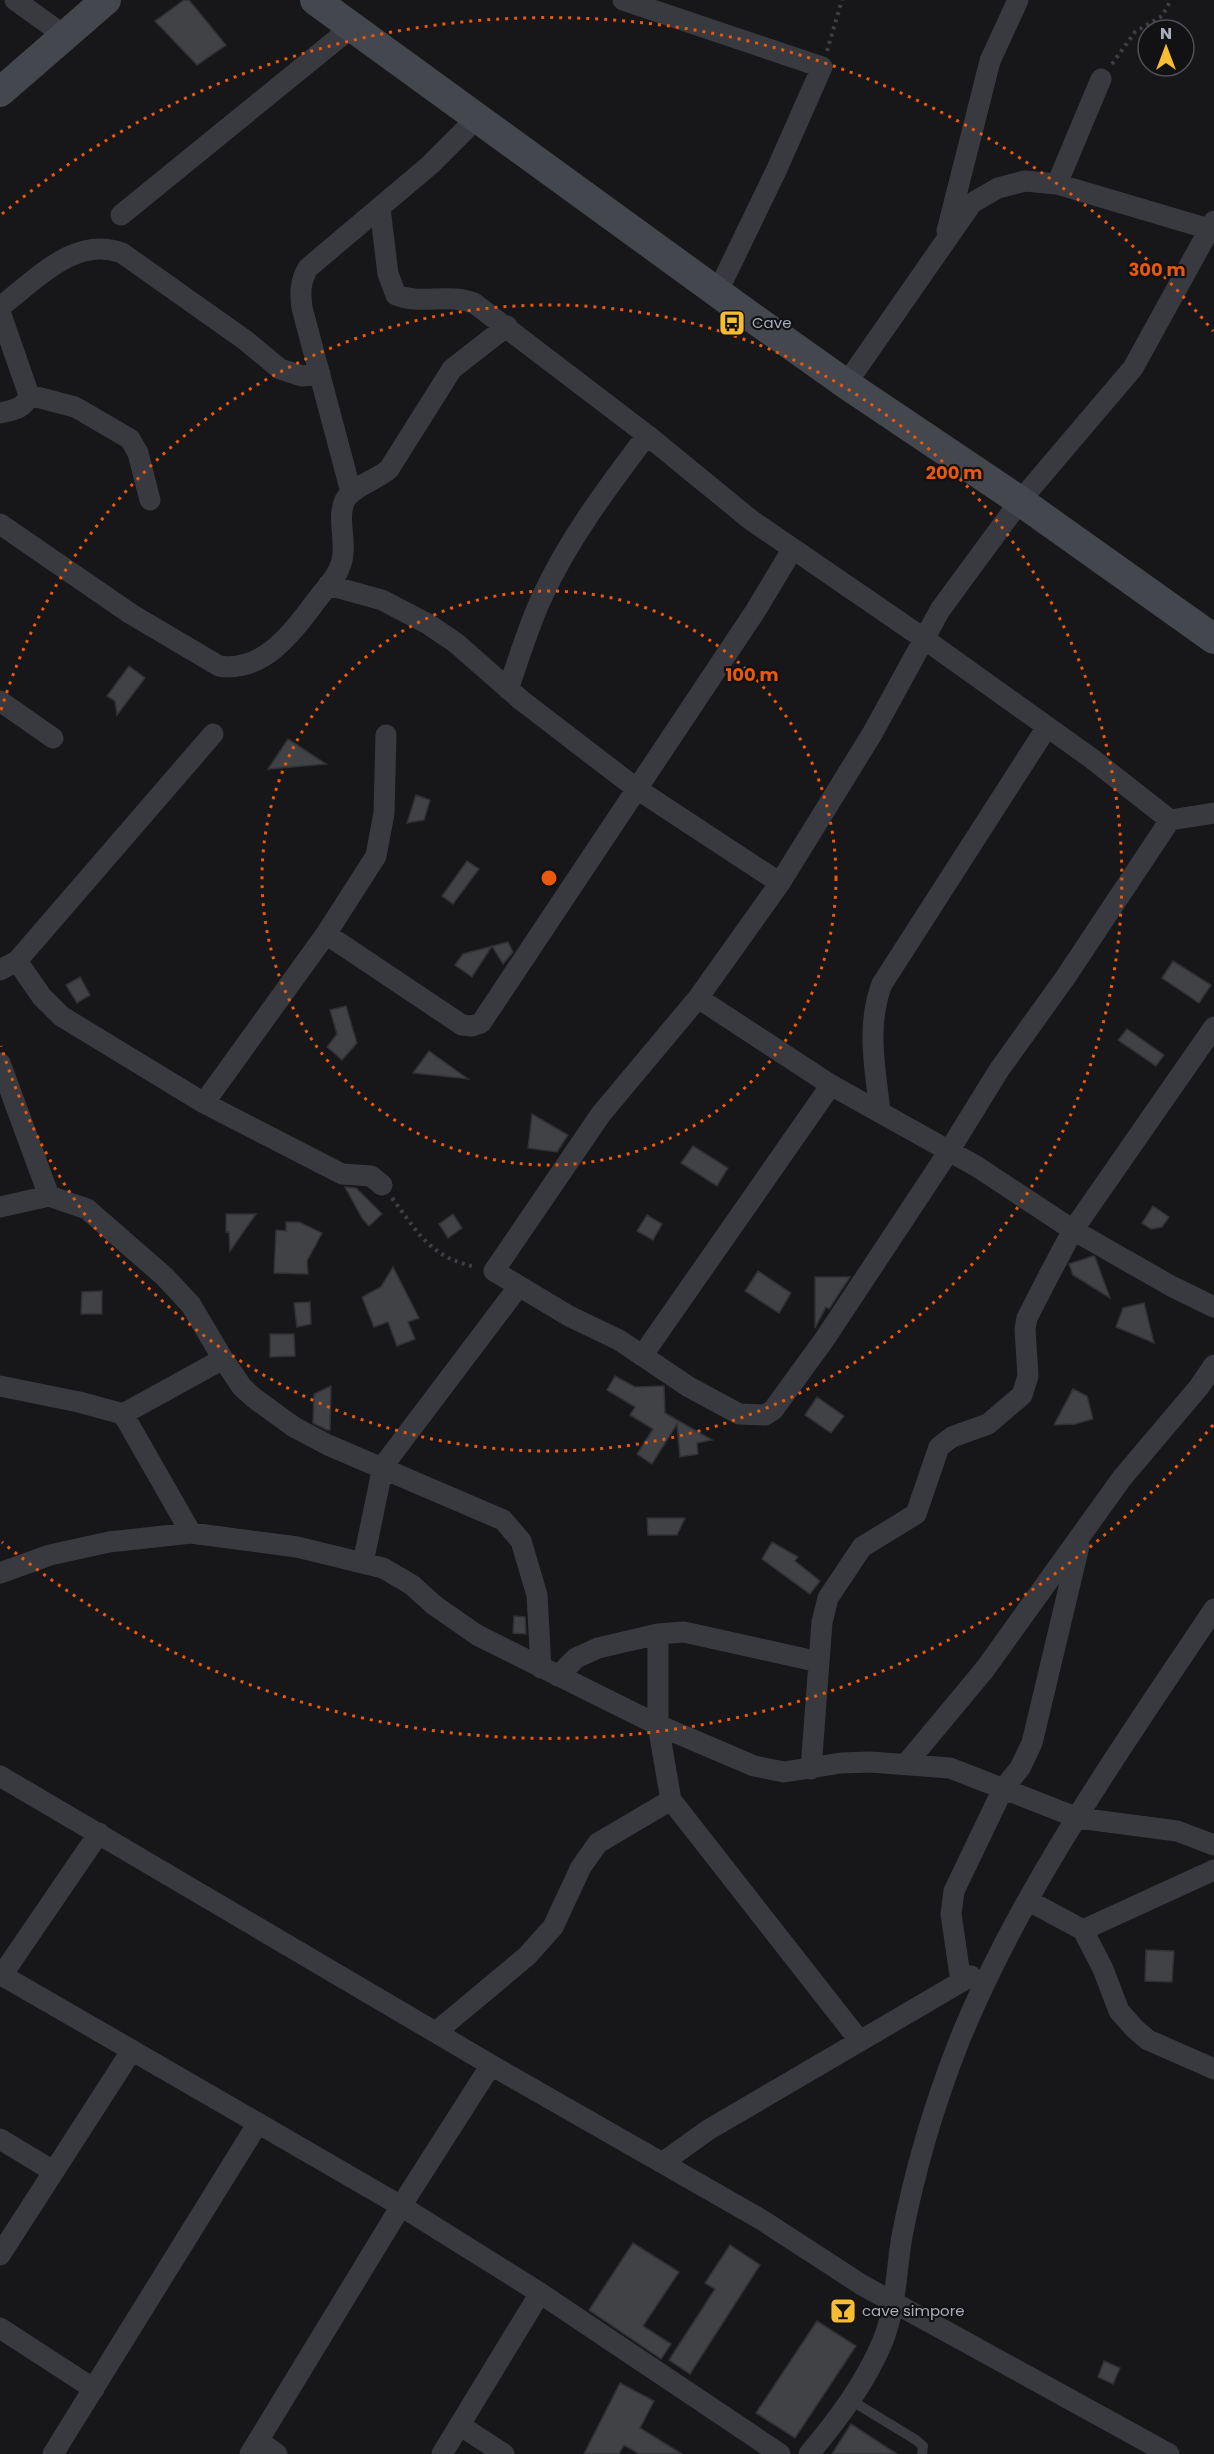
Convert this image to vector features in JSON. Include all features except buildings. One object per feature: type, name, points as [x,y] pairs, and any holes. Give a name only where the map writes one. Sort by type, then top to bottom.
[{"type":"street","points":[[15,0],[65,36]]},
{"type":"street","points":[[0,92],[106,0]]},
{"type":"street","points":[[315,0],[846,384],[1020,501],[1214,639]]},
{"type":"street","points":[[623,0],[822,68],[776,171],[718,291]]},
{"type":"street","points":[[944,239],[990,61],[1018,0]]},
{"type":"street","points":[[121,215],[352,27]]},
{"type":"street","points":[[1057,184],[1101,79]]},
{"type":"street","points":[[351,492],[302,308],[300,290],[302,278],[308,268],[430,165],[478,117]]},
{"type":"street","points":[[846,384],[944,239],[972,203],[998,188],[1025,181],[1057,184],[1212,225],[1133,368],[1020,501],[923,638],[872,734],[780,883],[699,998],[601,1114],[494,1271],[569,1316],[619,1340],[689,1387],[739,1414],[765,1415],[773,1410],[824,1340],[950,1151],[999,1070],[1065,978],[1170,820]]},
{"type":"street","points":[[380,208],[388,274],[396,295],[420,299],[462,299],[507,326],[792,550],[923,638],[1047,727],[1170,820],[1214,813]]},
{"type":"street","points":[[0,307],[66,257],[80,251],[106,247],[132,260],[245,340],[279,369],[302,376],[320,374]]},
{"type":"street","points":[[0,312],[28,395],[26,403],[20,408],[0,413]]},
{"type":"street","points":[[0,525],[131,614],[219,666],[250,664],[276,648],[296,628],[338,574],[342,561],[342,514],[345,501],[351,492],[378,479],[389,469],[452,369],[507,326]]},
{"type":"street","points":[[28,395],[75,407],[130,439],[138,453],[150,500]]},
{"type":"street","points":[[508,689],[540,600],[552,576],[581,525],[647,435]]},
{"type":"street","points":[[326,934],[462,1025],[472,1026],[481,1023],[600,840],[637,789],[756,610],[792,550]]},
{"type":"street","points":[[328,585],[382,600],[408,612],[456,643],[508,689],[637,789],[780,883]]},
{"type":"street","points":[[0,701],[53,738]]},
{"type":"street","points":[[880,1111],[872,1023],[875,1002],[882,984],[1047,727]]},
{"type":"street","points":[[213,734],[9,965],[61,1016],[204,1103],[342,1174],[371,1176],[382,1185]]},
{"type":"street","points":[[204,1103],[326,934],[378,850],[384,813],[386,735]]},
{"type":"street","points":[[699,998],[831,1085],[1019,1192],[1073,1230],[1171,1286],[1214,1307]]},
{"type":"street","points":[[811,1769],[822,1622],[828,1598],[862,1547],[916,1514],[939,1447],[952,1437],[988,1424],[1022,1395],[1028,1376],[1027,1318],[1073,1230],[1214,1027]]},
{"type":"street","points":[[0,1063],[49,1196]]},
{"type":"street","points":[[642,1356],[831,1085]]},
{"type":"street","points":[[0,1207],[49,1196],[87,1209],[165,1276],[191,1305],[242,1387],[294,1427],[503,1520],[521,1541],[537,1595],[549,1672]]},
{"type":"street","points":[[363,1563],[383,1466],[519,1286]]},
{"type":"street","points":[[0,1386],[79,1402],[123,1414],[223,1359]]},
{"type":"street","points":[[906,1764],[985,1669],[1122,1479],[1200,1387],[1214,1365]]},
{"type":"street","points":[[123,1414],[191,1533]]},
{"type":"street","points":[[0,1573],[50,1555],[109,1542],[191,1533],[297,1547],[363,1563],[393,1573],[477,1635],[658,1725],[754,1766],[784,1772],[841,1763],[906,1764],[950,1768],[1078,1818],[1177,1831],[1214,1845]]},
{"type":"street","points":[[961,1982],[951,1914],[954,1891],[1003,1789],[1020,1768],[1032,1743],[1082,1533]]},
{"type":"street","points":[[809,2454],[852,2401],[883,2341],[892,2302],[902,2235],[929,2128],[959,2041],[993,1963],[1078,1818],[1211,1618]]},
{"type":"street","points":[[549,1672],[598,1648],[658,1634],[684,1632],[819,1662]]},
{"type":"street","points":[[658,1634],[658,1725],[671,1800],[859,2040]]},
{"type":"street","points":[[0,1776],[492,2065],[762,2220],[892,2302],[1169,2454]]},
{"type":"street","points":[[436,2032],[527,1956],[553,1927],[581,1867],[598,1843],[671,1800]]},
{"type":"street","points":[[99,1833],[1,1974],[401,2206],[540,2293],[780,2454]]},
{"type":"street","points":[[1083,1930],[1214,1870]]},
{"type":"street","points":[[1029,1900],[1083,1930],[1103,1969],[1119,2011],[1135,2029],[1148,2040],[1214,2070]]},
{"type":"street","points":[[662,2163],[708,2130],[993,1963]]},
{"type":"street","points":[[0,2255],[132,2050]]},
{"type":"street","points":[[262,2450],[401,2206],[492,2065]]},
{"type":"street","points":[[53,2454],[258,2123]]},
{"type":"street","points":[[0,2139],[54,2171]]},
{"type":"street","points":[[442,2454],[540,2293]]},
{"type":"street","points":[[0,2328],[94,2389]]},
{"type":"street","points":[[461,2426],[504,2454]]},
{"type":"lane","points":[[852,2401],[916,2440],[923,2446],[922,2454]]},
{"type":"path","points":[[822,68],[842,0]]},
{"type":"path","points":[[1101,79],[1135,32],[1162,16],[1171,0]]},
{"type":"path","points":[[382,1185],[426,1243],[453,1262],[494,1271]]},
{"type":"place","name":"Cave","points":[[732,323]]},
{"type":"place","name":"cave simpore","points":[[843,2311]]}]
